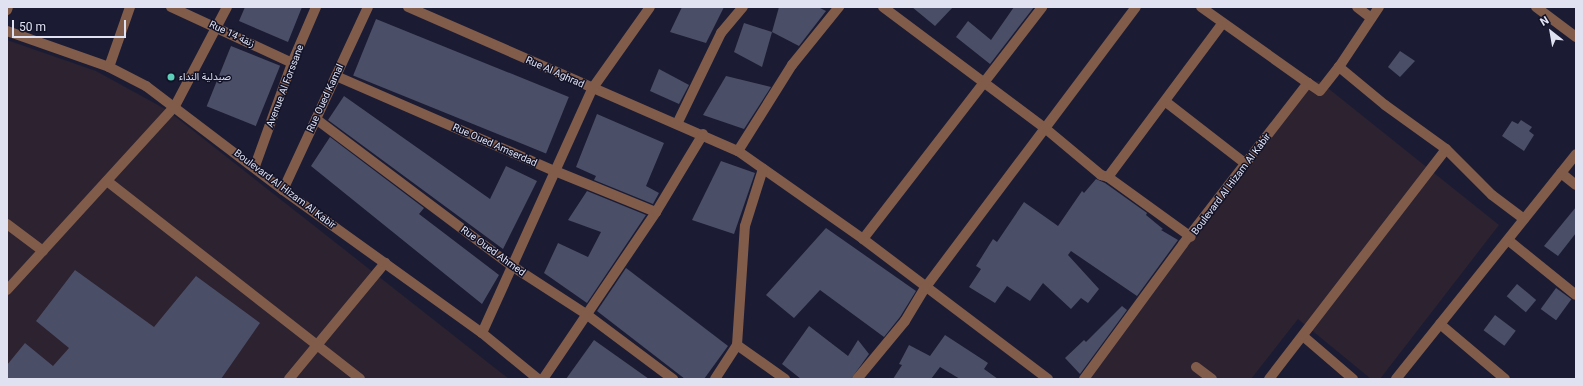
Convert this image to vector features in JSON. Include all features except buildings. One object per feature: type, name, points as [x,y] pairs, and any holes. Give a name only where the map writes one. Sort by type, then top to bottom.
[{"type":"street","points":[[109,66],[130,7]]},
{"type":"street","name":"Rue 14 زنقة","points":[[172,7],[218,27],[292,63]]},
{"type":"street","points":[[7,290],[175,106],[218,27],[227,7]]},
{"type":"street","name":"Avenue Al Forssane","points":[[255,166],[292,63],[316,7]]},
{"type":"street","name":"Rue Oued Kamal","points":[[283,190],[368,7]]},
{"type":"street","name":"Rue Al Aghrad","points":[[408,7],[592,89],[703,134],[738,151],[863,239],[925,288],[1048,379]]},
{"type":"street","points":[[482,333],[592,89],[650,7]]},
{"type":"street","points":[[677,124],[721,33],[743,7]]},
{"type":"street","points":[[738,151],[792,65],[839,7]]},
{"type":"street","points":[[883,7],[1046,129],[1100,175],[1108,177],[1191,238]]},
{"type":"street","points":[[857,379],[905,321],[925,288],[1046,129],[1136,7]]},
{"type":"street","points":[[1201,7],[1222,24],[1320,91],[1339,67],[1379,7]]},
{"type":"street","points":[[1357,7],[1371,18]]},
{"type":"street","points":[[1536,7],[1576,37]]},
{"type":"street","points":[[863,239],[984,83],[1039,8]]},
{"type":"street","points":[[1108,177],[1166,102],[1222,24]]},
{"type":"street","name":"Boulevard Al Hizam Al Kabir","points":[[9,30],[109,66],[146,86],[255,166],[283,190],[482,333],[538,379]]},
{"type":"street","points":[[1339,67],[1385,105],[1446,149],[1492,195],[1524,219]]},
{"type":"street","name":"Rue Oued Amserdad","points":[[336,76],[555,171],[656,212]]},
{"type":"street","name":"Boulevard Al Hizam Al Kabir","points":[[1084,379],[1308,83]]},
{"type":"street","points":[[1166,102],[1246,164]]},
{"type":"street","name":"Rue Oued Ahmed","points":[[316,119],[512,266],[586,314],[673,379]]},
{"type":"street","points":[[543,379],[656,212],[703,134]]},
{"type":"street","points":[[1269,379],[1446,149]]},
{"type":"street","points":[[1396,379],[1576,154]]},
{"type":"street","points":[[714,379],[737,345],[745,226],[763,169]]},
{"type":"street","points":[[1561,173],[1576,185]]},
{"type":"street","points":[[107,181],[360,379]]},
{"type":"street","points":[[7,224],[43,251]]},
{"type":"street","points":[[1508,240],[1576,295]]},
{"type":"street","points":[[289,379],[385,263]]},
{"type":"street","points":[[1440,324],[1505,379]]},
{"type":"street","points":[[1302,336],[1353,379]]},
{"type":"street","points":[[737,345],[785,379]]},
{"type":"street","points":[[1196,367],[1212,379]]},
{"type":"shaded area","points":[[7,40],[96,71],[167,110],[509,379],[7,379]]},
{"type":"shaded area","points":[[1319,81],[1499,225],[1380,379],[1371,379],[1298,319],[1251,379],[1089,379],[1308,83]]},
{"type":"place","name":"صيدلية النداء","points":[[171,77]]}]
